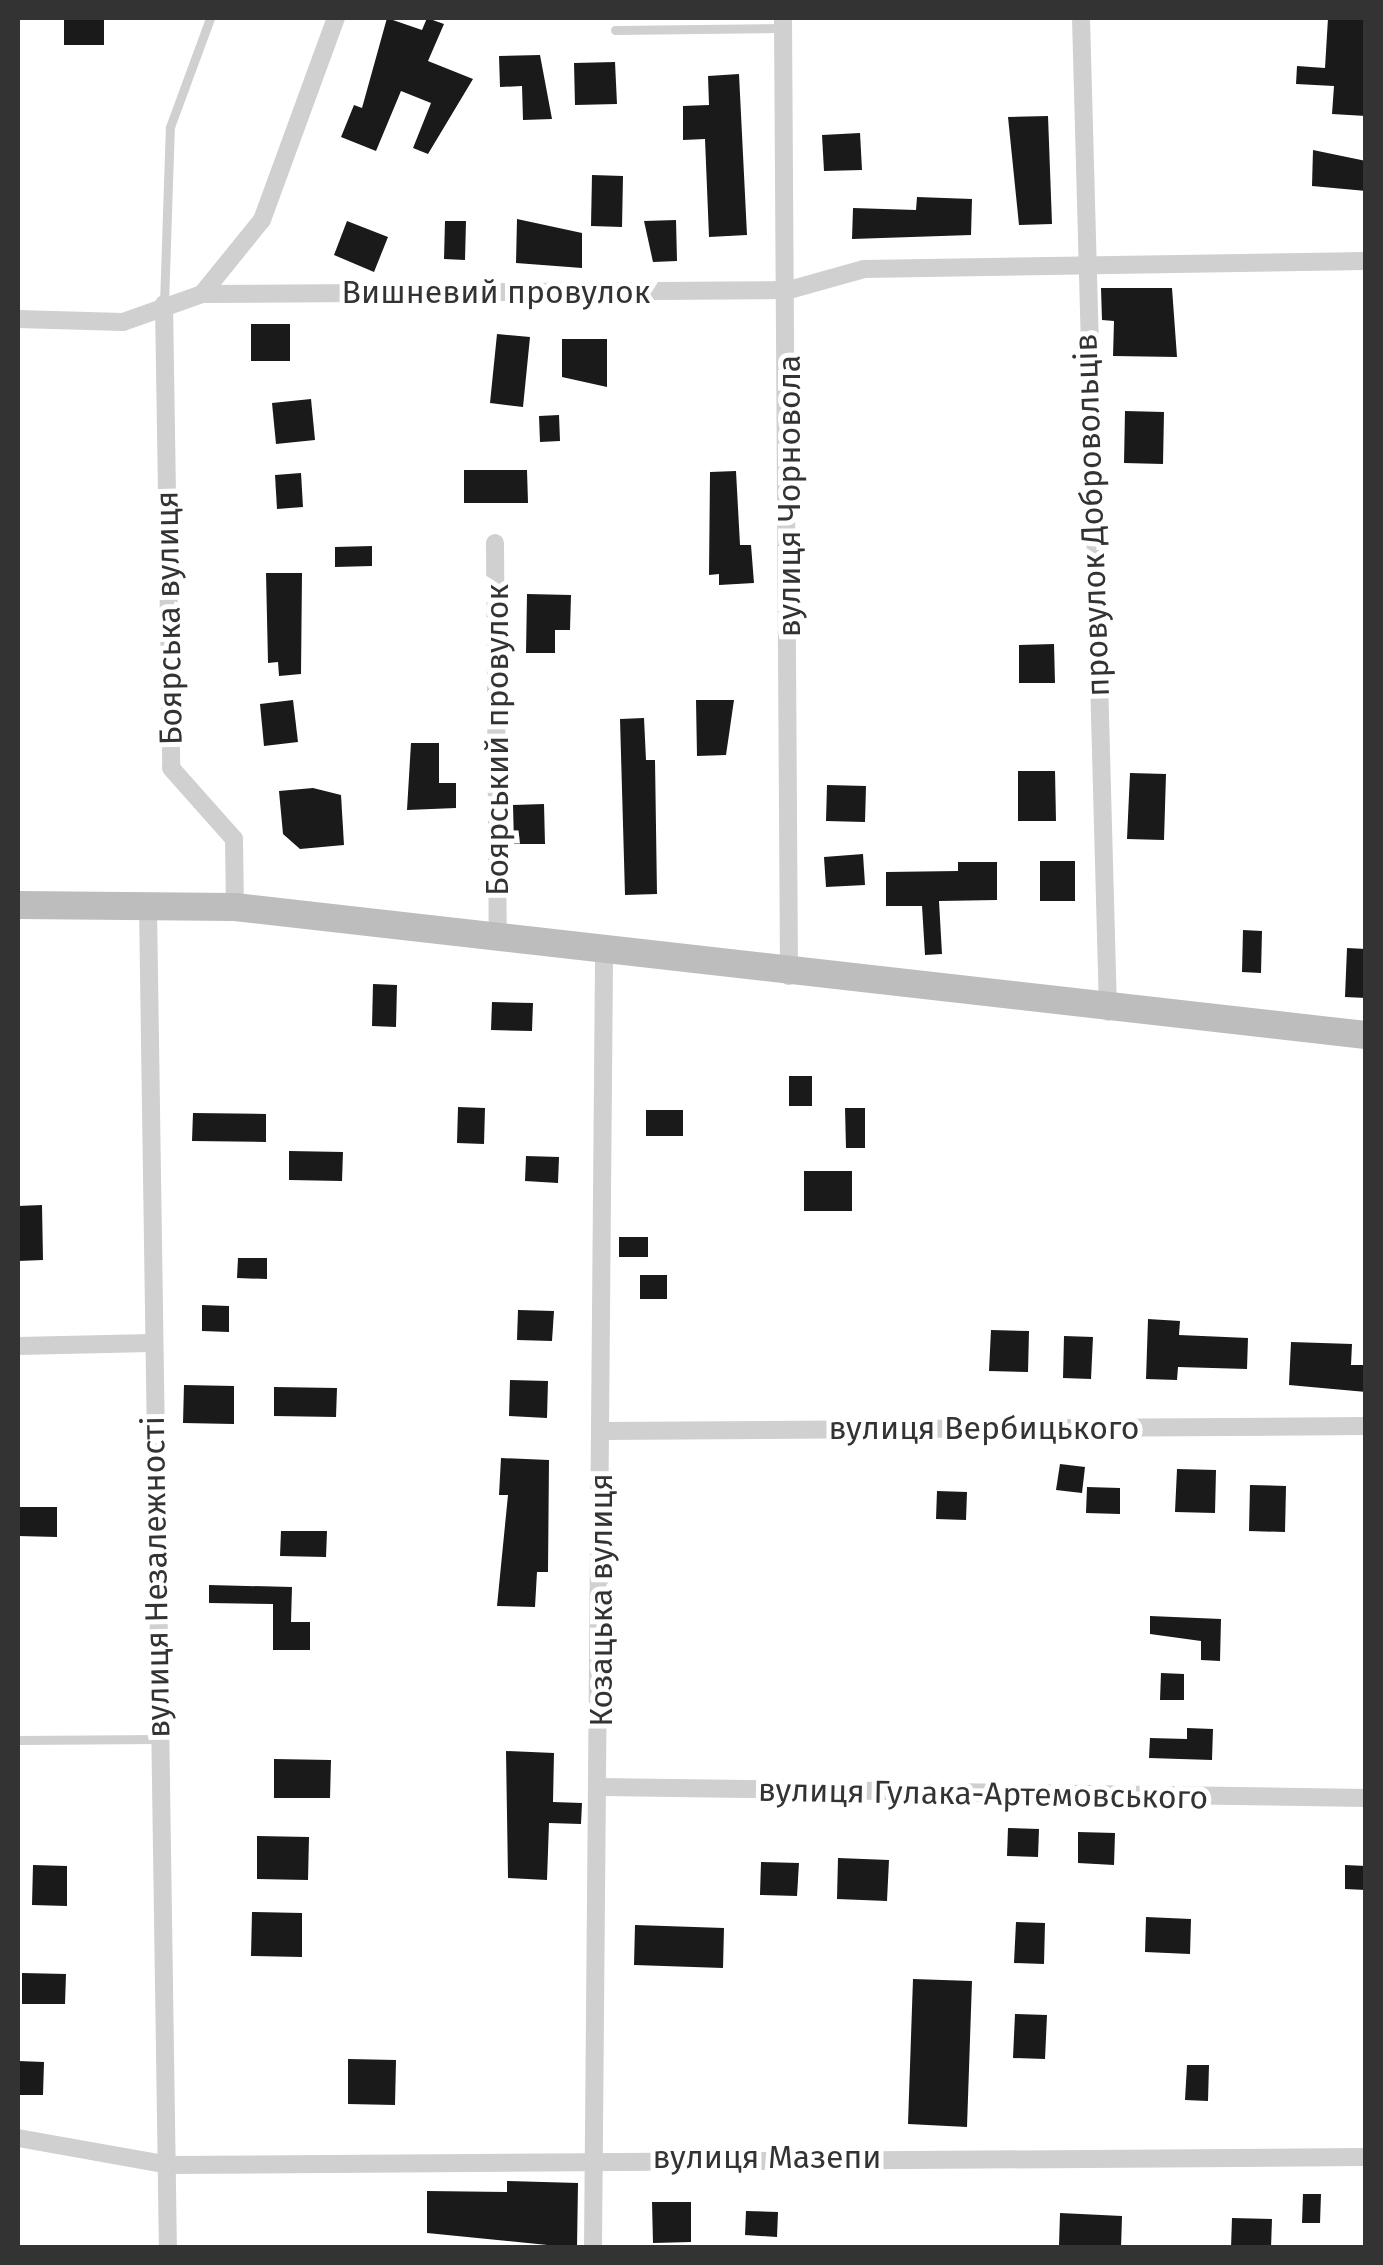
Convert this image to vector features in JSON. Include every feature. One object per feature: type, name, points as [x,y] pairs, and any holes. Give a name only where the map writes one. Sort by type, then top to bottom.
[{"type":"street","points":[[202,294],[262,220],[336,18]]},
{"type":"street","name":"провулок Добровольців","points":[[1080,18],[1084,268],[1108,1012]]},
{"type":"street","name":"вулиця Чорновола","points":[[783,23],[790,290],[788,976]]},
{"type":"street","name":"Вишневий провулок","points":[[18,319],[124,322],[164,304],[202,294],[790,290],[864,269],[1366,261]]},
{"type":"street","name":"Боярська вулиця","points":[[164,304],[172,768],[234,839],[235,906]]},
{"type":"street","name":"Боярський провулок","points":[[495,543],[498,938]]},
{"type":"street","points":[[18,905],[235,906],[788,976],[1366,1036]]},
{"type":"street","name":"вулиця Незалежності","points":[[148,906],[168,2248]]},
{"type":"street","name":"Козацька вулиця","points":[[593,2248],[600,1788],[604,952]]},
{"type":"street","points":[[18,1346],[152,1343]]},
{"type":"street","name":"вулиця Вербицького","points":[[602,1431],[1366,1426]]},
{"type":"street","name":"вулиця Гулака-Артемовського","points":[[600,1788],[1366,1798]]},
{"type":"street","name":"вулиця Мазепи","points":[[18,2138],[169,2165],[593,2156],[1366,2157]]},
{"type":"lane","points":[[164,304],[170,127],[210,18]]},
{"type":"lane","points":[[616,30],[783,23]]},
{"type":"lane","points":[[18,1740],[160,1739]]},
{"type":"building","points":[[64,18],[104,18],[104,45],[64,45]]},
{"type":"building","points":[[387,18],[422,30],[427,18],[444,24],[428,61],[473,79],[428,154],[413,148],[431,103],[401,91],[376,151],[341,137],[354,105],[362,108]]},
{"type":"building","points":[[1328,18],[1366,18],[1366,116],[1332,114],[1334,86],[1296,84],[1297,66],[1325,68]]},
{"type":"building","points":[[540,55],[552,119],[523,120],[522,86],[500,87],[499,56]]},
{"type":"building","points":[[615,62],[617,104],[575,105],[574,63]]},
{"type":"building","points":[[739,74],[747,235],[709,237],[705,139],[683,140],[683,106],[709,105],[708,76]]},
{"type":"building","points":[[1048,116],[1052,224],[1019,225],[1008,117]]},
{"type":"building","points":[[860,133],[862,170],[824,171],[822,135]]},
{"type":"building","points":[[1313,150],[1366,161],[1366,191],[1312,186]]},
{"type":"building","points":[[592,175],[623,176],[622,227],[591,226]]},
{"type":"building","points":[[917,197],[972,199],[971,235],[852,239],[853,208],[916,210]]},
{"type":"building","points":[[517,219],[582,233],[582,268],[516,263]]},
{"type":"building","points":[[676,220],[677,261],[653,262],[644,221]]},
{"type":"building","points":[[347,221],[388,237],[374,272],[334,255]]},
{"type":"building","points":[[445,221],[466,221],[465,260],[444,259]]},
{"type":"building","points":[[1101,288],[1172,288],[1177,357],[1113,356],[1114,321],[1102,320]]},
{"type":"building","points":[[251,324],[290,324],[290,361],[251,361]]},
{"type":"building","points":[[497,334],[530,337],[523,407],[490,403]]},
{"type":"building","points":[[562,339],[607,339],[607,387],[562,377]]},
{"type":"building","points":[[311,399],[315,440],[276,444],[272,403]]},
{"type":"building","points":[[1125,411],[1164,412],[1163,464],[1124,463]]},
{"type":"building","points":[[559,415],[560,441],[540,442],[539,416]]},
{"type":"building","points":[[464,470],[527,470],[528,503],[464,503]]},
{"type":"building","points":[[736,471],[740,545],[751,545],[754,583],[719,585],[719,574],[709,575],[710,472]]},
{"type":"building","points":[[301,473],[303,507],[277,509],[275,475]]},
{"type":"building","points":[[372,546],[372,566],[335,567],[335,547]]},
{"type":"building","points":[[266,573],[302,573],[301,674],[279,676],[278,662],[268,663]]},
{"type":"building","points":[[527,594],[571,595],[570,630],[555,630],[555,653],[526,653]]},
{"type":"building","points":[[1054,644],[1055,683],[1019,683],[1019,645]]},
{"type":"building","points":[[293,700],[298,742],[264,746],[260,704]]},
{"type":"building","points":[[696,700],[734,700],[726,755],[697,756]]},
{"type":"building","points":[[644,718],[646,760],[655,760],[657,894],[625,895],[620,719]]},
{"type":"building","points":[[411,743],[439,743],[439,783],[456,783],[456,808],[407,810]]},
{"type":"building","points":[[1018,771],[1055,771],[1056,821],[1018,821]]},
{"type":"building","points":[[1130,773],[1166,774],[1164,840],[1127,839]]},
{"type":"building","points":[[827,785],[866,786],[865,822],[826,821]]},
{"type":"building","points":[[313,788],[341,795],[344,845],[300,849],[283,834],[279,791]]},
{"type":"building","points":[[544,804],[545,844],[514,844],[513,805]]},
{"type":"building","points":[[863,854],[865,885],[826,887],[824,857]]},
{"type":"building","points":[[1040,861],[1075,861],[1075,901],[1040,901]]},
{"type":"building","points":[[958,862],[997,862],[997,900],[939,901],[942,954],[925,955],[922,906],[886,906],[886,872],[958,871]]},
{"type":"building","points":[[1243,930],[1262,931],[1261,973],[1242,972]]},
{"type":"building","points":[[1347,948],[1366,949],[1366,998],[1345,997]]},
{"type":"building","points":[[373,984],[397,985],[396,1027],[372,1026]]},
{"type":"building","points":[[492,1002],[533,1003],[532,1031],[491,1030]]},
{"type":"building","points":[[789,1076],[812,1076],[812,1106],[789,1106]]},
{"type":"building","points":[[458,1107],[485,1108],[484,1144],[457,1143]]},
{"type":"building","points":[[845,1108],[865,1108],[865,1148],[846,1148]]},
{"type":"building","points":[[646,1110],[683,1110],[683,1136],[646,1136]]},
{"type":"building","points":[[193,1113],[266,1114],[266,1142],[192,1141]]},
{"type":"building","points":[[289,1151],[343,1152],[342,1181],[289,1180]]},
{"type":"building","points":[[526,1156],[559,1157],[558,1183],[525,1181]]},
{"type":"building","points":[[804,1171],[852,1171],[852,1211],[804,1211]]},
{"type":"building","points":[[42,1205],[43,1260],[18,1261],[18,1206]]},
{"type":"building","points":[[619,1237],[648,1237],[648,1257],[619,1257]]},
{"type":"building","points":[[238,1258],[267,1258],[267,1279],[237,1278]]},
{"type":"building","points":[[640,1275],[667,1275],[667,1299],[640,1299]]},
{"type":"building","points":[[202,1305],[229,1306],[229,1332],[202,1331]]},
{"type":"building","points":[[518,1310],[554,1311],[552,1341],[517,1340]]},
{"type":"building","points":[[1148,1319],[1180,1321],[1179,1335],[1248,1338],[1247,1369],[1178,1367],[1177,1380],[1146,1379]]},
{"type":"building","points":[[991,1330],[1029,1331],[1028,1372],[989,1371]]},
{"type":"building","points":[[1064,1336],[1093,1337],[1091,1379],[1063,1378]]},
{"type":"building","points":[[1291,1342],[1352,1344],[1351,1365],[1366,1365],[1366,1392],[1289,1385]]},
{"type":"building","points":[[510,1380],[548,1381],[547,1418],[509,1416]]},
{"type":"building","points":[[184,1385],[234,1386],[234,1424],[183,1423]]},
{"type":"building","points":[[274,1387],[337,1388],[336,1417],[274,1416]]},
{"type":"building","points":[[501,1458],[549,1460],[548,1572],[537,1572],[535,1607],[497,1606],[508,1495],[499,1495]]},
{"type":"building","points":[[1060,1464],[1085,1467],[1082,1493],[1056,1490]]},
{"type":"building","points":[[1177,1469],[1216,1470],[1215,1513],[1175,1512]]},
{"type":"building","points":[[1250,1485],[1286,1486],[1285,1532],[1249,1531]]},
{"type":"building","points":[[1087,1487],[1120,1488],[1120,1514],[1086,1513]]},
{"type":"building","points":[[937,1491],[967,1492],[966,1520],[936,1519]]},
{"type":"building","points":[[18,1507],[57,1507],[57,1537],[18,1536]]},
{"type":"building","points":[[281,1531],[327,1531],[326,1557],[280,1556]]},
{"type":"building","points":[[209,1585],[292,1587],[291,1622],[310,1622],[310,1650],[273,1650],[273,1604],[209,1603]]},
{"type":"building","points":[[1150,1616],[1221,1619],[1220,1661],[1201,1660],[1201,1641],[1150,1634]]},
{"type":"building","points":[[1161,1673],[1184,1674],[1184,1700],[1160,1700]]},
{"type":"building","points":[[1187,1728],[1213,1729],[1212,1760],[1149,1758],[1150,1738],[1187,1739]]},
{"type":"building","points":[[506,1751],[554,1753],[553,1802],[582,1803],[581,1824],[549,1823],[547,1880],[508,1878]]},
{"type":"building","points":[[274,1759],[331,1760],[330,1798],[274,1798]]},
{"type":"building","points":[[1008,1828],[1039,1829],[1038,1857],[1007,1856]]},
{"type":"building","points":[[1078,1832],[1115,1833],[1114,1865],[1078,1863]]},
{"type":"building","points":[[257,1836],[309,1837],[308,1880],[257,1879]]},
{"type":"building","points":[[838,1858],[889,1860],[887,1901],[837,1899]]},
{"type":"building","points":[[761,1862],[799,1863],[797,1896],[760,1895]]},
{"type":"building","points":[[33,1865],[67,1866],[67,1906],[32,1905]]},
{"type":"building","points":[[1345,1865],[1366,1866],[1366,1890],[1345,1889]]},
{"type":"building","points":[[252,1912],[302,1913],[302,1957],[251,1956]]},
{"type":"building","points":[[1146,1917],[1191,1919],[1190,1954],[1145,1952]]},
{"type":"building","points":[[1016,1922],[1045,1923],[1044,1964],[1014,1963]]},
{"type":"building","points":[[635,1925],[724,1928],[723,1968],[634,1965]]},
{"type":"building","points":[[22,1973],[66,1974],[65,2004],[22,2004]]},
{"type":"building","points":[[913,1979],[972,1981],[967,2127],[908,2124]]},
{"type":"building","points":[[1015,2014],[1047,2015],[1045,2059],[1013,2058]]},
{"type":"building","points":[[348,2059],[396,2060],[395,2105],[348,2104]]},
{"type":"building","points":[[18,2061],[44,2062],[43,2095],[18,2095]]},
{"type":"building","points":[[1187,2065],[1209,2065],[1208,2101],[1185,2100]]},
{"type":"building","points":[[507,2181],[578,2183],[577,2248],[427,2233],[427,2191],[507,2192]]},
{"type":"building","points":[[1303,2194],[1321,2194],[1320,2223],[1302,2223]]},
{"type":"building","points":[[652,2202],[691,2202],[691,2242],[653,2243]]},
{"type":"building","points":[[746,2211],[778,2212],[777,2237],[745,2235]]},
{"type":"building","points":[[1060,2213],[1122,2216],[1121,2248],[1059,2245]]},
{"type":"building","points":[[1232,2218],[1272,2219],[1271,2248],[1231,2248]]}]
